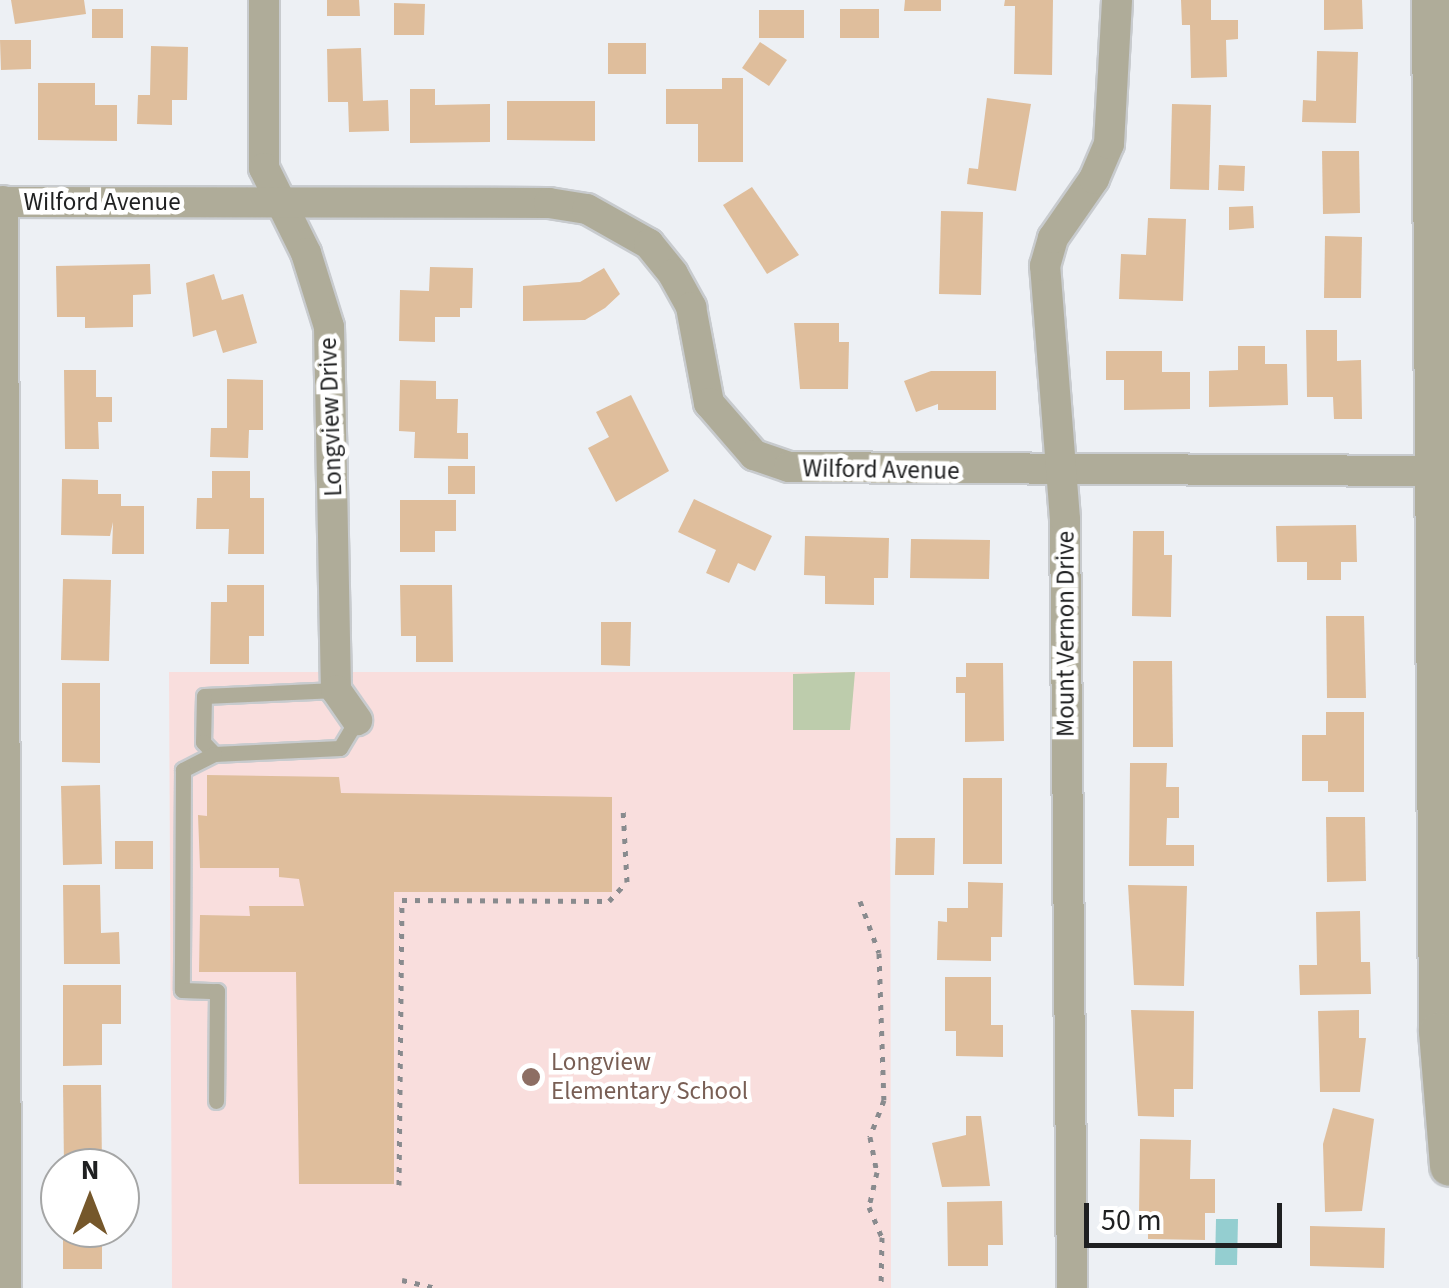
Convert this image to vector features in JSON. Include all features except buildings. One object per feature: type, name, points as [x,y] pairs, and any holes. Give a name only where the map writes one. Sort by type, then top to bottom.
[{"type":"street","name":"Longview Drive","points":[[264,0],[264,168],[306,253],[330,327],[336,690]]},
{"type":"street","name":"Mount Vernon Drive","points":[[1072,1288],[1064,474],[1045,266],[1053,238],[1094,180],[1109,144],[1117,0]]},
{"type":"street","points":[[1437,9],[1441,315],[1433,471],[1442,570],[1444,1073],[1449,1167]]},
{"type":"street","name":"Wilford Avenue","points":[[2,202],[549,203],[587,209],[649,244],[673,274],[691,307],[708,403],[754,454],[788,467],[1064,474],[1433,471]]},
{"type":"street","points":[[2,202],[6,1288]]},
{"type":"street","points":[[336,690],[357,720]]},
{"type":"lane","points":[[214,754],[203,742],[204,696],[336,690]]},
{"type":"lane","points":[[216,1101],[217,992],[182,990],[183,770],[214,754],[340,748],[357,720]]},
{"type":"path","points":[[399,1185],[402,900],[608,901],[626,882],[623,808]]},
{"type":"path","points":[[860,901],[879,953],[884,1100],[870,1137],[876,1172],[869,1207],[882,1236],[881,1288]]},
{"type":"path","points":[[402,1280],[438,1288]]},
{"type":"shaded area","name":"Longview Elementary School","points":[[169,672],[890,672],[891,1288],[172,1288]]},
{"type":"green space","points":[[855,672],[850,730],[793,730],[793,674]]},
{"type":"water","points":[[1216,1219],[1238,1219],[1237,1265],[1215,1265]]},
{"type":"place","name":"Longview Elementary School","points":[[531,1077]]}]
